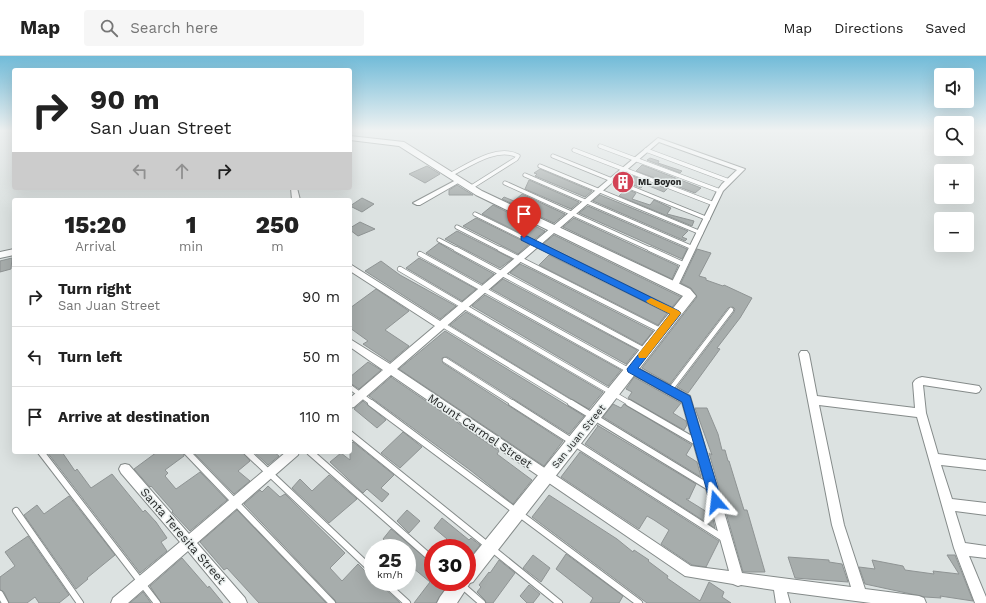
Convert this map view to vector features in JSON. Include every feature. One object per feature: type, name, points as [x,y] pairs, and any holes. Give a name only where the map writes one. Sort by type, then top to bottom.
[{"type":"street","points":[[421,157],[458,181],[491,199],[674,286],[708,219],[720,191],[742,169],[706,157]]},
{"type":"street","points":[[352,402],[638,157]]},
{"type":"street","points":[[417,203],[458,181]]},
{"type":"street","points":[[0,255],[12,252]]},
{"type":"street","points":[[352,268],[442,326]]},
{"type":"street","name":"San Juan Street","points":[[476,564],[690,296],[686,292],[674,286]]},
{"type":"street","name":"Mount Carmel Street","points":[[352,343],[689,572],[738,580],[779,584],[919,603]]},
{"type":"street","points":[[804,354],[838,525],[860,595]]},
{"type":"street","points":[[631,370],[686,399],[738,580]]},
{"type":"street","points":[[976,389],[922,381],[918,383],[921,413],[934,459],[960,548],[982,603]]},
{"type":"street","points":[[813,400],[921,413]]},
{"type":"street","points":[[118,603],[292,454]]},
{"type":"street","points":[[934,459],[986,465]]},
{"type":"street","name":"Santa Teresita Street","points":[[125,469],[240,603]]},
{"type":"street","points":[[948,504],[986,509]]},
{"type":"street","points":[[960,548],[986,552]]},
{"type":"street","points":[[779,584],[784,603]]},
{"type":"street","name":"San Juan Street","points":[[446,603],[455,591]]},
{"type":"lane","points":[[450,175],[490,157]]},
{"type":"lane","points":[[470,188],[518,157]]},
{"type":"lane","points":[[554,157],[708,219]]},
{"type":"lane","points":[[591,157],[714,204]]},
{"type":"lane","points":[[628,157],[720,191]]},
{"type":"lane","points":[[663,157],[729,181]]},
{"type":"lane","points":[[540,166],[701,233]]},
{"type":"lane","points":[[526,175],[693,248]]},
{"type":"lane","points":[[505,183],[685,265]]},
{"type":"lane","points":[[475,214],[676,313]]},
{"type":"lane","points":[[457,226],[662,331]]},
{"type":"lane","points":[[439,240],[646,351]]},
{"type":"lane","points":[[420,254],[631,370]]},
{"type":"lane","points":[[400,269],[699,444]]},
{"type":"lane","points":[[670,390],[731,310]]},
{"type":"lane","points":[[442,326],[712,488]]},
{"type":"lane","points":[[445,360],[728,541]]},
{"type":"lane","points":[[352,388],[639,603]]},
{"type":"lane","points":[[352,436],[559,603]]},
{"type":"lane","points":[[43,454],[157,603]]},
{"type":"lane","points":[[189,454],[332,603]]},
{"type":"lane","points":[[249,454],[364,562]]},
{"type":"lane","points":[[312,454],[424,552]]},
{"type":"lane","points":[[16,511],[80,603]]},
{"type":"lane","points":[[394,591],[407,603]]},
{"type":"lane","points":[[471,591],[482,603]]},
{"type":"lane","points":[[0,594],[5,603]]},
{"type":"building","points":[[650,158],[659,161],[658,163],[682,171],[680,173],[647,160]]},
{"type":"building","points":[[642,165],[701,188],[695,193],[636,171]]},
{"type":"building","points":[[427,166],[440,174],[425,183],[409,174]]},
{"type":"building","points":[[540,169],[592,191],[585,197],[535,176],[537,174],[534,173]]},
{"type":"building","points":[[625,173],[667,189],[664,192],[644,184],[641,188],[618,179]]},
{"type":"building","points":[[529,180],[579,202],[571,209],[525,189]]},
{"type":"building","points":[[457,185],[473,195],[449,195],[449,190]]},
{"type":"building","points":[[626,189],[636,193],[632,199],[650,205],[654,200],[671,208],[667,214],[694,221],[692,226],[619,196]]},
{"type":"building","points":[[522,194],[565,214],[554,223],[502,199],[504,197],[514,201]]},
{"type":"building","points":[[600,195],[688,231],[682,237],[687,239],[685,241],[593,201]]},
{"type":"building","points":[[362,198],[374,204],[362,212],[352,207],[352,205]]},
{"type":"building","points":[[493,205],[545,231],[534,240],[482,214]]},
{"type":"building","points":[[588,206],[687,249],[682,259],[579,213]]},
{"type":"building","points":[[476,218],[529,244],[518,254],[463,226]]},
{"type":"building","points":[[574,218],[678,266],[672,279],[563,227]]},
{"type":"building","points":[[360,222],[375,229],[358,236],[352,232],[352,227]]},
{"type":"building","points":[[457,231],[512,259],[500,268],[445,239]]},
{"type":"building","points":[[554,235],[681,297],[672,307],[543,244]]},
{"type":"building","points":[[439,243],[494,274],[482,284],[426,253]]},
{"type":"building","points":[[697,249],[711,253],[699,276],[706,278],[706,280],[723,286],[724,285],[752,298],[740,318],[717,348],[720,349],[688,393],[677,387],[734,312],[735,309],[733,307],[728,308],[670,384],[642,368],[697,297],[691,288],[681,283]]},
{"type":"building","points":[[549,255],[667,313],[658,325],[539,265]]},
{"type":"building","points":[[12,258],[11,269],[0,272],[0,261]]},
{"type":"building","points":[[419,258],[476,289],[462,301],[406,268]]},
{"type":"building","points":[[381,261],[400,275],[456,306],[440,319],[365,271]]},
{"type":"building","points":[[520,264],[653,331],[642,345],[510,273]]},
{"type":"building","points":[[503,279],[637,350],[626,364],[491,289]]},
{"type":"building","points":[[376,289],[409,311],[385,330],[409,346],[390,362],[363,344],[368,341],[352,329],[352,307]]},
{"type":"building","points":[[485,295],[621,370],[608,386],[472,306]]},
{"type":"building","points":[[466,312],[603,392],[589,409],[571,399],[450,325]]},
{"type":"building","points":[[445,331],[584,416],[569,434],[447,357],[442,358],[443,363],[563,441],[544,466],[399,369]]},
{"type":"building","points":[[368,362],[381,370],[359,389],[352,384],[352,375]]},
{"type":"building","points":[[391,377],[499,451],[497,454],[532,480],[513,504],[470,470],[369,396]]},
{"type":"building","points":[[634,377],[681,403],[673,413],[686,421],[687,425],[684,430],[628,398],[632,392],[626,389]]},
{"type":"building","points":[[363,401],[386,420],[377,428],[354,409]]},
{"type":"building","points":[[613,404],[621,408],[624,404],[692,445],[686,455],[697,462],[701,477],[603,417]]},
{"type":"building","points":[[695,408],[707,408],[718,434],[722,450],[725,450],[744,510],[747,510],[765,572],[743,572],[709,453],[712,455]]},
{"type":"building","points":[[597,425],[696,484],[689,499],[686,499],[712,515],[715,528],[585,444],[598,426]]},
{"type":"building","points":[[403,432],[422,447],[400,468],[381,453]]},
{"type":"building","points":[[353,442],[394,475],[381,488],[389,494],[382,502],[367,489],[363,493],[330,462],[340,454],[342,454],[350,460],[350,454],[352,454]]},
{"type":"building","points":[[580,452],[719,541],[706,567],[692,565],[661,544],[669,530],[654,520],[647,516],[639,529],[561,477]]},
{"type":"building","points":[[49,454],[63,454],[75,471],[77,469],[91,488],[112,474],[143,512],[145,510],[156,522],[167,538],[161,542],[167,551],[140,573]]},
{"type":"building","points":[[154,454],[184,454],[184,456],[165,470],[168,473],[165,476],[176,489],[200,472],[227,500],[190,531],[151,486],[150,487],[134,469]]},
{"type":"building","points":[[195,454],[245,454],[250,461],[238,471],[250,481],[234,494]]},
{"type":"building","points":[[256,454],[276,454],[279,456],[268,465]]},
{"type":"building","points":[[329,475],[357,499],[329,523],[292,488],[300,479],[312,491]]},
{"type":"building","points":[[268,486],[280,497],[285,494],[345,553],[330,568],[342,581],[358,564],[364,570],[364,591],[387,591],[400,603],[336,603],[335,600],[244,504],[260,490],[262,492]]},
{"type":"building","points":[[549,495],[617,539],[633,552],[634,550],[649,560],[648,561],[668,576],[667,578],[700,601],[709,582],[724,592],[722,597],[731,603],[647,603],[532,517]]},
{"type":"building","points":[[69,496],[115,555],[76,589],[24,515],[37,505],[44,514]]},
{"type":"building","points":[[237,510],[326,603],[259,603],[227,568],[224,570],[200,542]]},
{"type":"building","points":[[407,510],[420,521],[409,533],[397,521]]},
{"type":"building","points":[[442,518],[468,539],[447,539],[434,528]]},
{"type":"building","points":[[391,529],[403,539],[383,539]]},
{"type":"building","points":[[28,536],[69,595],[59,603],[39,603],[35,597],[27,603],[9,603],[4,592],[0,590],[0,577],[15,566],[5,552]]},
{"type":"building","points":[[476,542],[480,545],[476,550]]},
{"type":"building","points":[[416,550],[424,556],[424,577],[416,570]]},
{"type":"building","points":[[566,554],[623,596],[619,603],[590,603],[593,598],[556,569]]},
{"type":"building","points":[[533,555],[550,568],[541,582],[523,568]]},
{"type":"building","points":[[947,555],[955,555],[973,601],[940,596],[941,598],[925,597],[865,584],[859,567],[875,569],[872,560],[903,566],[905,570],[934,574],[933,571],[959,574]]},
{"type":"building","points":[[788,557],[829,560],[829,562],[842,564],[848,582],[795,578]]},
{"type":"building","points":[[182,558],[223,603],[161,603],[150,586]]},
{"type":"building","points":[[499,560],[515,573],[493,603],[486,603],[477,592],[481,587],[479,585]]},
{"type":"building","points":[[529,585],[540,594],[533,603],[527,603],[520,596]]},
{"type":"building","points":[[424,590],[443,591],[436,603],[414,603]]},
{"type":"building","points":[[143,592],[151,603],[130,603]]},
{"type":"slow traffic","points":[[643,355],[676,313],[651,301]]},
{"type":"place","name":"ML Boyon","points":[[623,182]]},
{"type":"route","points":[[524,238],[676,313],[631,369],[686,399],[716,502]]}]
